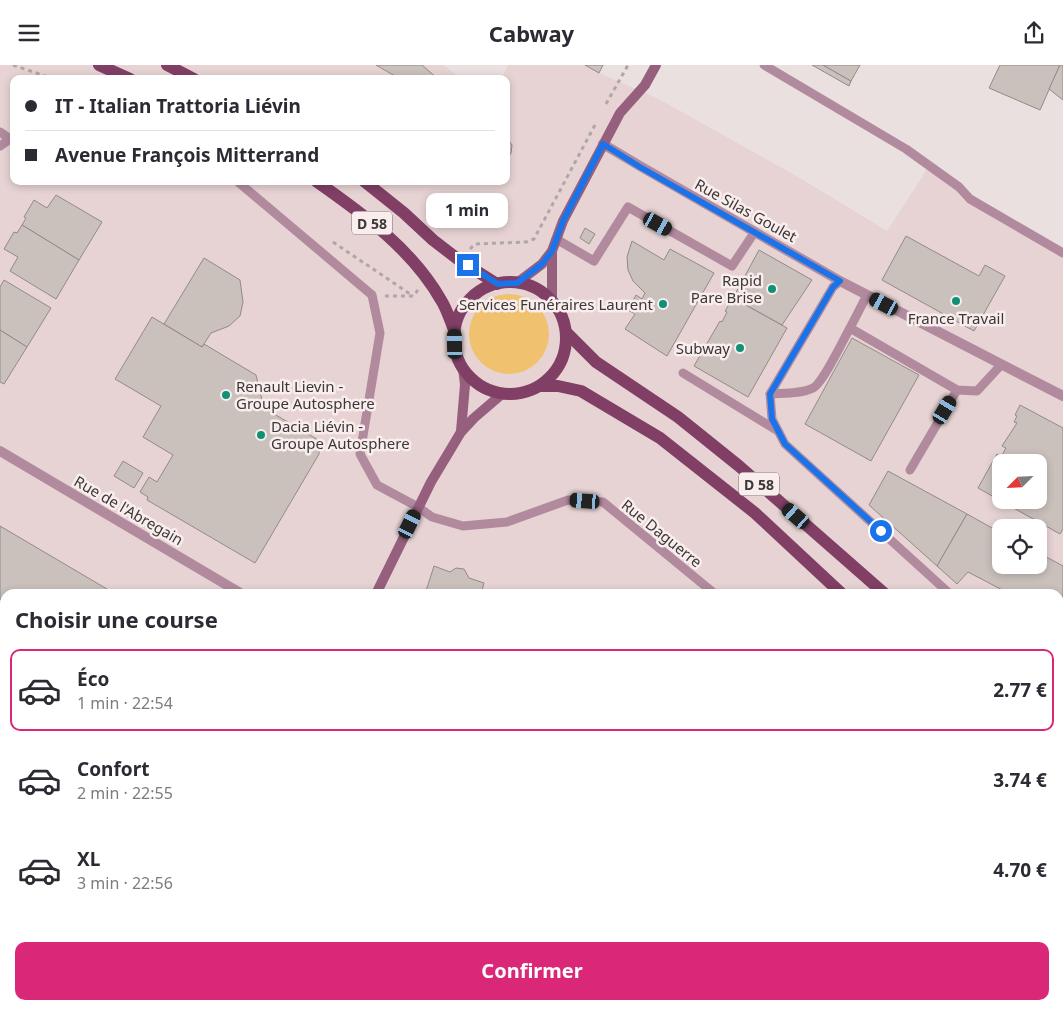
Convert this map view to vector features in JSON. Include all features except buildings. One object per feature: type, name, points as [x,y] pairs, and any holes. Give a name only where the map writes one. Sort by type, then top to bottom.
[{"type":"main road","points":[[99,65],[121,75]]},
{"type":"main road","points":[[167,65],[186,75]]},
{"type":"main road","name":"D 58","points":[[322,185],[393,240],[422,271],[442,301],[455,332]]},
{"type":"main road","name":"D 58","points":[[369,185],[459,260],[498,284]]},
{"type":"main road","points":[[517,283],[530,286],[542,292],[552,301],[563,321],[566,332],[566,344],[563,357],[554,373],[540,386],[515,394],[502,394],[490,391],[480,385],[463,368],[457,356],[455,332],[460,314],[471,298],[482,290],[498,284],[517,283]]},
{"type":"main road","name":"D 58","points":[[566,332],[596,362],[678,417],[738,466],[878,589]]},
{"type":"main road","name":"D 58","points":[[540,386],[558,386],[581,391],[660,438],[755,513],[837,589]]},
{"type":"street","points":[[552,301],[552,251],[563,221],[620,113],[645,85],[656,65]]},
{"type":"street","name":"Rue Silas Goulet","points":[[603,144],[840,281],[1063,396]]},
{"type":"street","points":[[517,283],[542,264],[552,251]]},
{"type":"street","points":[[461,432],[466,385],[463,368]]},
{"type":"street","points":[[378,589],[431,482],[461,432],[502,394]]},
{"type":"street","name":"Rue de l'Abregain","points":[[0,451],[234,589]]},
{"type":"lane","points":[[764,65],[898,144],[959,187],[970,199],[1063,253]]},
{"type":"lane","points":[[242,185],[372,295]]},
{"type":"lane","points":[[556,239],[594,261],[628,207],[732,266],[754,233]]},
{"type":"lane","points":[[840,281],[833,287],[770,394],[772,419],[785,444],[944,589]]},
{"type":"lane","name":"Rue Daguerre","points":[[372,295],[380,333],[360,454],[377,485],[418,507],[432,517],[463,526],[507,522],[568,500],[603,502],[709,589]]},
{"type":"lane","points":[[770,394],[801,391],[814,387],[822,379],[867,295]]},
{"type":"lane","points":[[850,328],[957,390],[976,391],[1001,365]]},
{"type":"lane","points":[[683,373],[778,431]]},
{"type":"lane","points":[[910,470],[957,390]]},
{"type":"path","points":[[13,65],[42,75]]},
{"type":"path","points":[[605,107],[628,65]]},
{"type":"path","points":[[467,252],[475,243],[526,242],[534,239],[600,115]]},
{"type":"path","points":[[329,239],[413,296]]},
{"type":"path","points":[[413,296],[418,289]]},
{"type":"path","points":[[372,295],[413,296]]},
{"type":"shaded area","points":[[0,65],[444,65],[456,75],[10,75],[10,185],[510,185],[510,75],[503,75],[508,65],[603,65],[599,73],[659,99],[805,181],[887,231],[929,164],[959,187],[1063,253],[1063,589],[0,589]]},
{"type":"shaded area","points":[[509,294],[524,297],[537,306],[546,319],[549,334],[546,349],[537,362],[524,371],[509,374],[494,371],[481,362],[472,349],[469,334],[472,319],[481,306],[494,297]]},
{"type":"place","name":"Rapid Pare Brise","points":[[772,289]]},
{"type":"place","name":"France Travail","points":[[956,301]]},
{"type":"place","name":"Services Funéraires Laurent","points":[[663,304]]},
{"type":"place","name":"Subway","points":[[740,348]]},
{"type":"place","name":"Renault Lievin - Groupe Autosphere","points":[[226,395]]},
{"type":"place","name":"Dacia Liévin - Groupe Autosphere","points":[[261,435]]},
{"type":"route","points":[[468,265],[498,284],[505,282],[517,283],[542,264],[552,251],[563,221],[603,144],[840,281],[833,287],[770,394],[772,419],[785,444],[881,531]]}]
